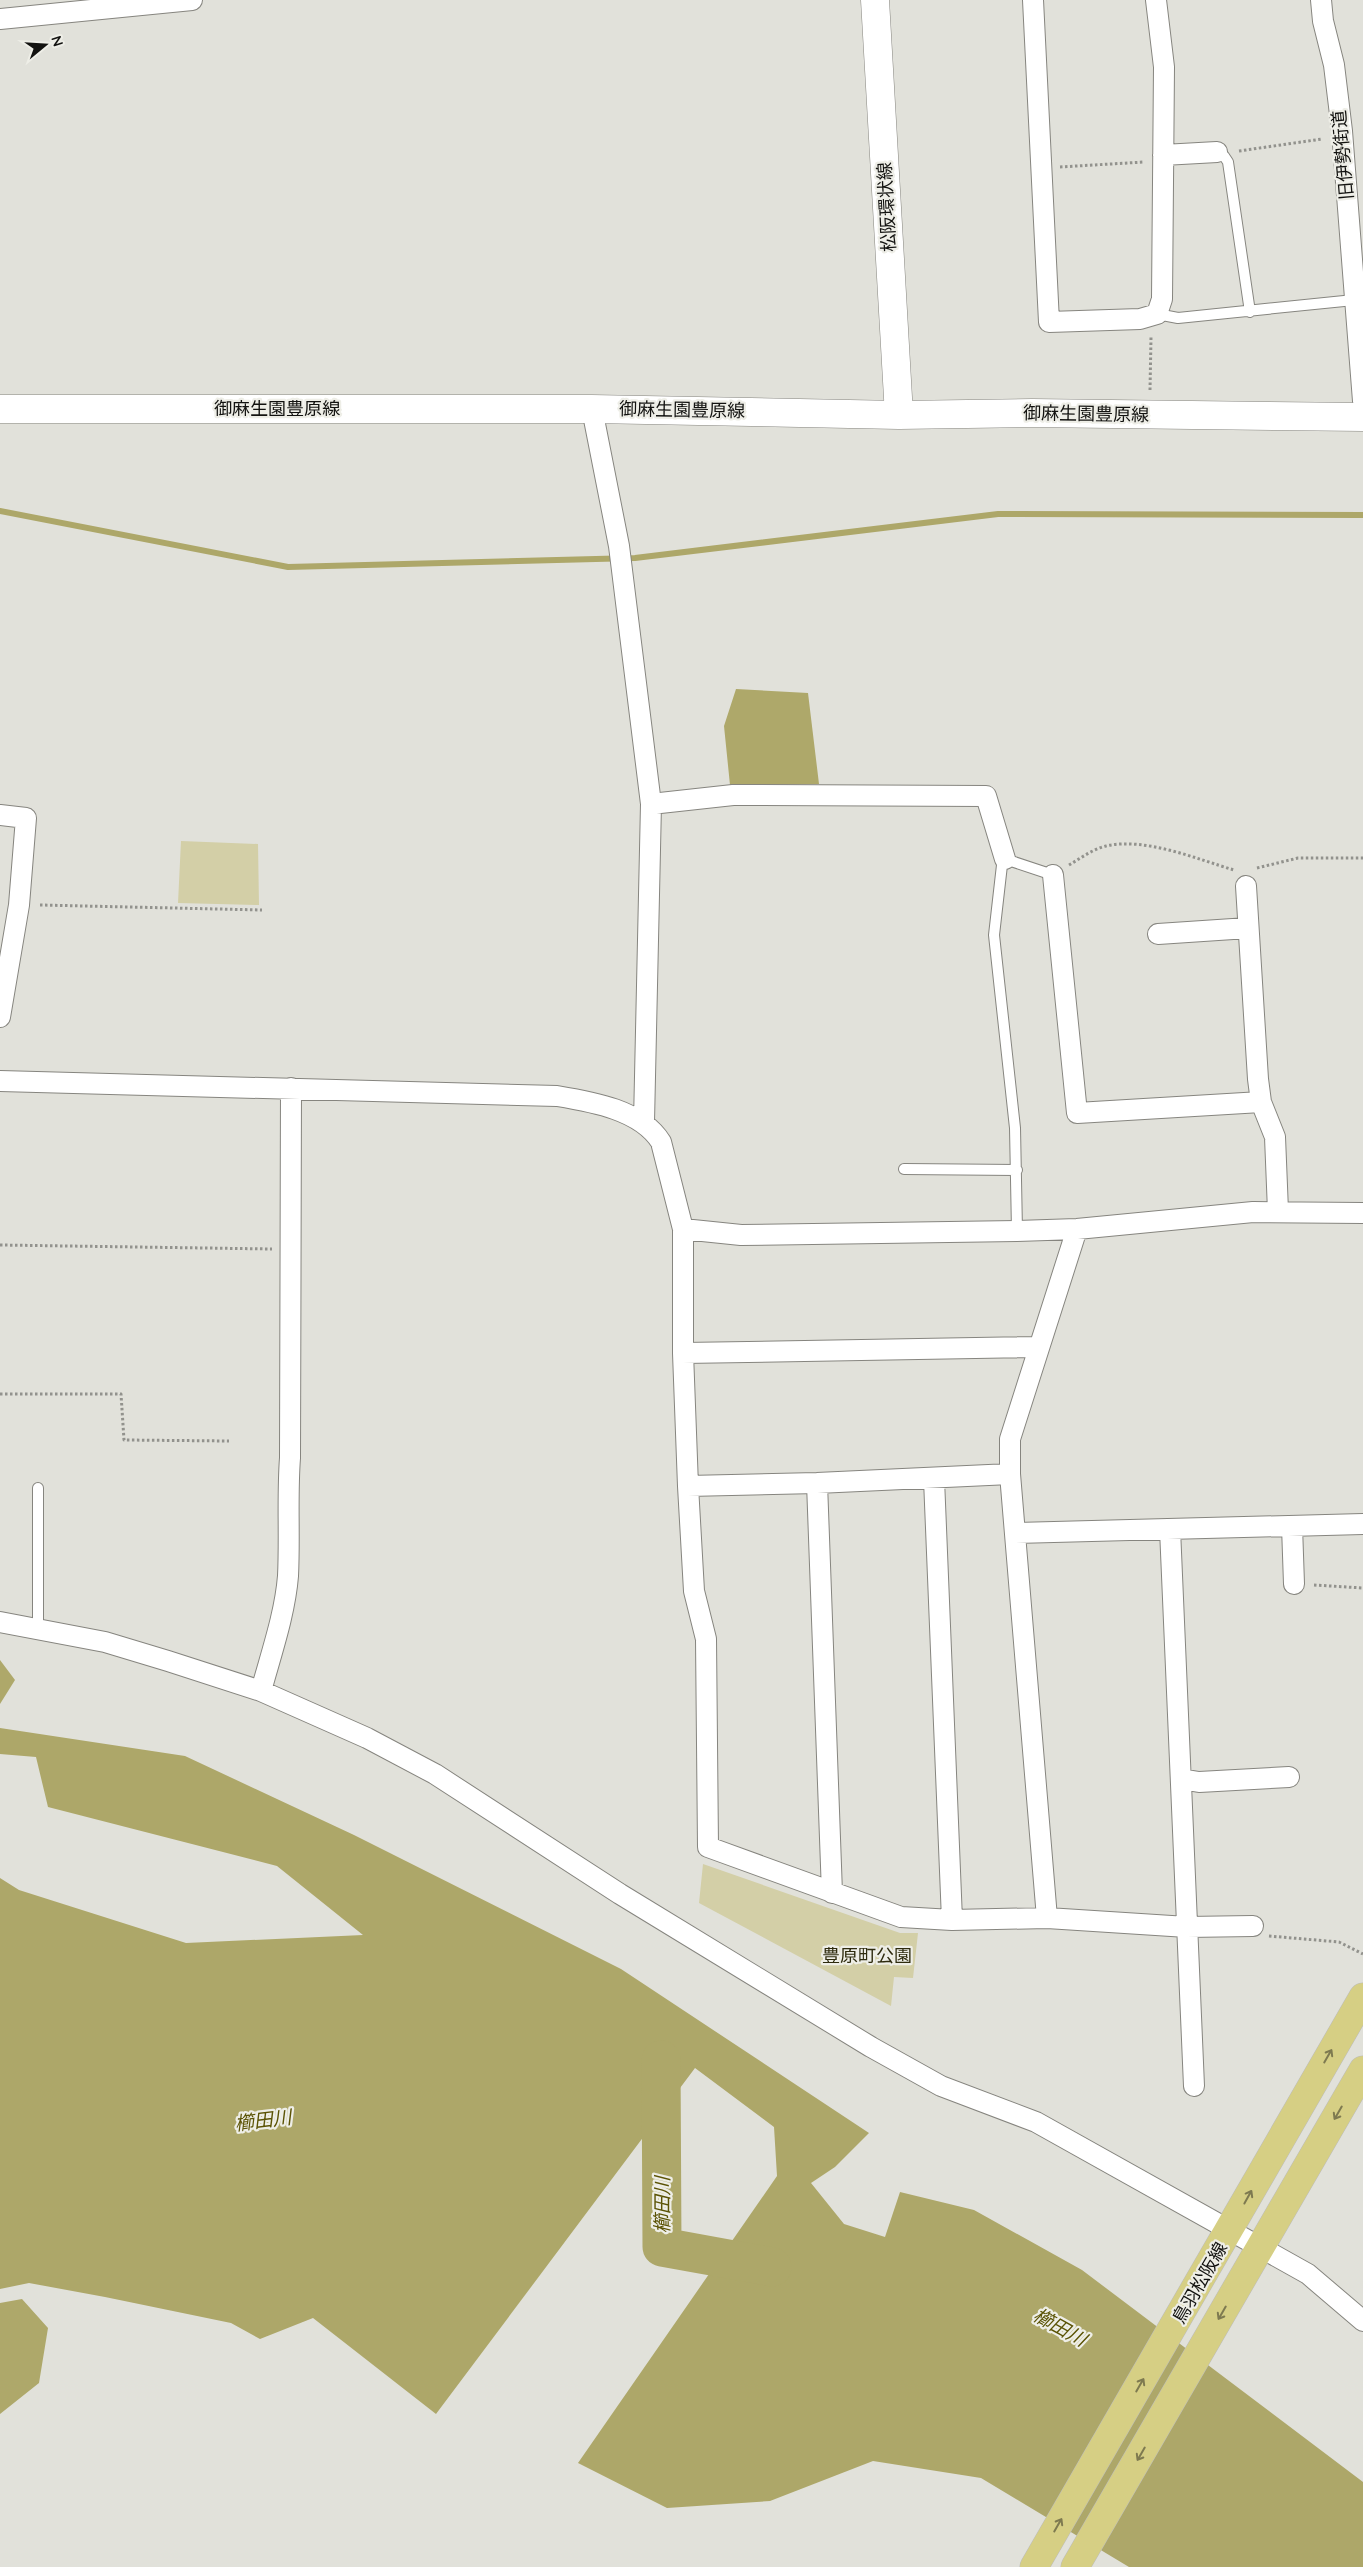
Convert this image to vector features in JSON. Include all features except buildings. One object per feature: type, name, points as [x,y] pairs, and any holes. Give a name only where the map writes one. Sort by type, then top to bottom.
[{"type":"main road","name":"松阪環状線","points":[[875,0],[899,414]]},
{"type":"main road","name":"御麻生園豊原線","points":[[0,409],[592,409],[899,414],[1032,413],[1363,417]]},
{"type":"main road","name":"鳥羽松阪線","points":[[1034,2567],[1216,2255],[1363,1997]]},
{"type":"main road","name":"鳥羽松阪線","points":[[1075,2567],[1363,2070]]},
{"type":"street","points":[[0,19],[192,0]]},
{"type":"street","points":[[1032,0],[1049,322],[1140,319],[1154,315],[1162,299],[1164,67],[1156,0]]},
{"type":"street","name":"旧伊勢街道","points":[[1321,0],[1323,22],[1334,65],[1342,136],[1363,401]]},
{"type":"street","points":[[1163,156],[1221,154]]},
{"type":"street","points":[[592,409],[619,546],[651,804],[644,1122]]},
{"type":"street","points":[[651,804],[733,796],[986,796],[1005,859]]},
{"type":"street","points":[[0,815],[26,818],[19,905],[0,1017]]},
{"type":"street","points":[[1053,875],[1077,1113],[1261,1102]]},
{"type":"street","points":[[1246,875],[1261,1102],[1275,1137],[1278,1211]]},
{"type":"street","points":[[1158,934],[1248,928]]},
{"type":"street","points":[[0,1081],[557,1096],[590,1102],[644,1122],[653,1129],[661,1142],[683,1229],[688,1486],[694,1591],[706,1639],[708,1847],[832,1894],[901,1917],[952,1920],[1048,1918],[1187,1927],[1253,1926]]},
{"type":"street","points":[[261,1691],[284,1601],[288,1576],[287,1500],[290,1458],[290,1088]]},
{"type":"street","points":[[683,1229],[741,1235],[1077,1229],[1278,1211],[1363,1213]]},
{"type":"street","points":[[1048,1918],[1010,1474],[1010,1439],[1077,1229]]},
{"type":"street","points":[[684,1353],[1038,1347]]},
{"type":"street","points":[[688,1486],[934,1479],[1010,1474]]},
{"type":"street","points":[[934,1479],[952,1920]]},
{"type":"street","points":[[817,1483],[832,1894]]},
{"type":"street","points":[[1016,1533],[1363,1524]]},
{"type":"street","points":[[1292,1526],[1294,1584]]},
{"type":"street","points":[[1170,1529],[1194,2086]]},
{"type":"street","points":[[0,1622],[105,1642],[261,1691],[367,1738],[435,1774],[620,1894],[871,2047],[941,2086],[1036,2122],[1229,2232],[1253,2260],[1308,2274],[1363,2321]]},
{"type":"street","points":[[1181,1779],[1199,1782],[1289,1777]]},
{"type":"lane","points":[[1221,154],[1228,162],[1250,312]]},
{"type":"lane","points":[[1154,315],[1178,318],[1354,300]]},
{"type":"lane","points":[[1018,1230],[1015,1128],[994,935],[1002,865],[1005,859],[1053,875]]},
{"type":"lane","points":[[904,1169],[1017,1170]]},
{"type":"lane","points":[[38,1488],[38,1628]]},
{"type":"path","points":[[1221,154],[1342,136]]},
{"type":"path","points":[[1042,167],[1149,161],[1163,156]]},
{"type":"path","points":[[1149,400],[1154,315]]},
{"type":"path","points":[[1053,875],[1094,850],[1115,844],[1164,849],[1246,875],[1298,858],[1363,858]]},
{"type":"path","points":[[19,905],[262,910]]},
{"type":"path","points":[[0,1245],[267,1248],[289,1256]]},
{"type":"path","points":[[0,1394],[121,1394],[124,1440],[229,1441]]},
{"type":"path","points":[[1294,1584],[1363,1588]]},
{"type":"path","points":[[1253,1926],[1256,1935],[1339,1942],[1363,1954]]},
{"type":"green space","points":[[181,841],[258,844],[259,905],[178,903]]},
{"type":"green space","name":"豊原町公園","points":[[703,1864],[900,1933],[918,1933],[913,1978],[894,1977],[891,2006],[699,1903]]},
{"type":"shaded area","points":[[736,689],[808,693],[819,784],[730,785],[724,726]]},
{"type":"shaded area","points":[[0,1660],[15,1680],[0,1704]]},
{"type":"shaded area","points":[[22,2299],[48,2328],[39,2383],[0,2414],[0,2303]]},
{"type":"water","points":[[0,1728],[185,1756],[354,1835],[621,1969],[869,2133],[835,2167],[811,2183],[844,2224],[885,2237],[900,2192],[974,2210],[1082,2270],[1363,2482],[1363,2567],[1129,2567],[981,2478],[873,2461],[770,2501],[667,2508],[578,2463],[777,2176],[774,2127],[695,2068],[436,2414],[313,2318],[260,2339],[231,2323],[105,2297],[29,2283],[0,2289],[0,1878],[19,1890],[186,1943],[363,1935],[277,1866],[48,1807],[36,1757],[0,1754]]},
{"type":"waterway","points":[[0,511],[288,567],[635,558],[998,514],[1363,515]]},
{"type":"waterway","name":"櫛田川","points":[[661,2060],[662,2247],[772,2267]]}]
